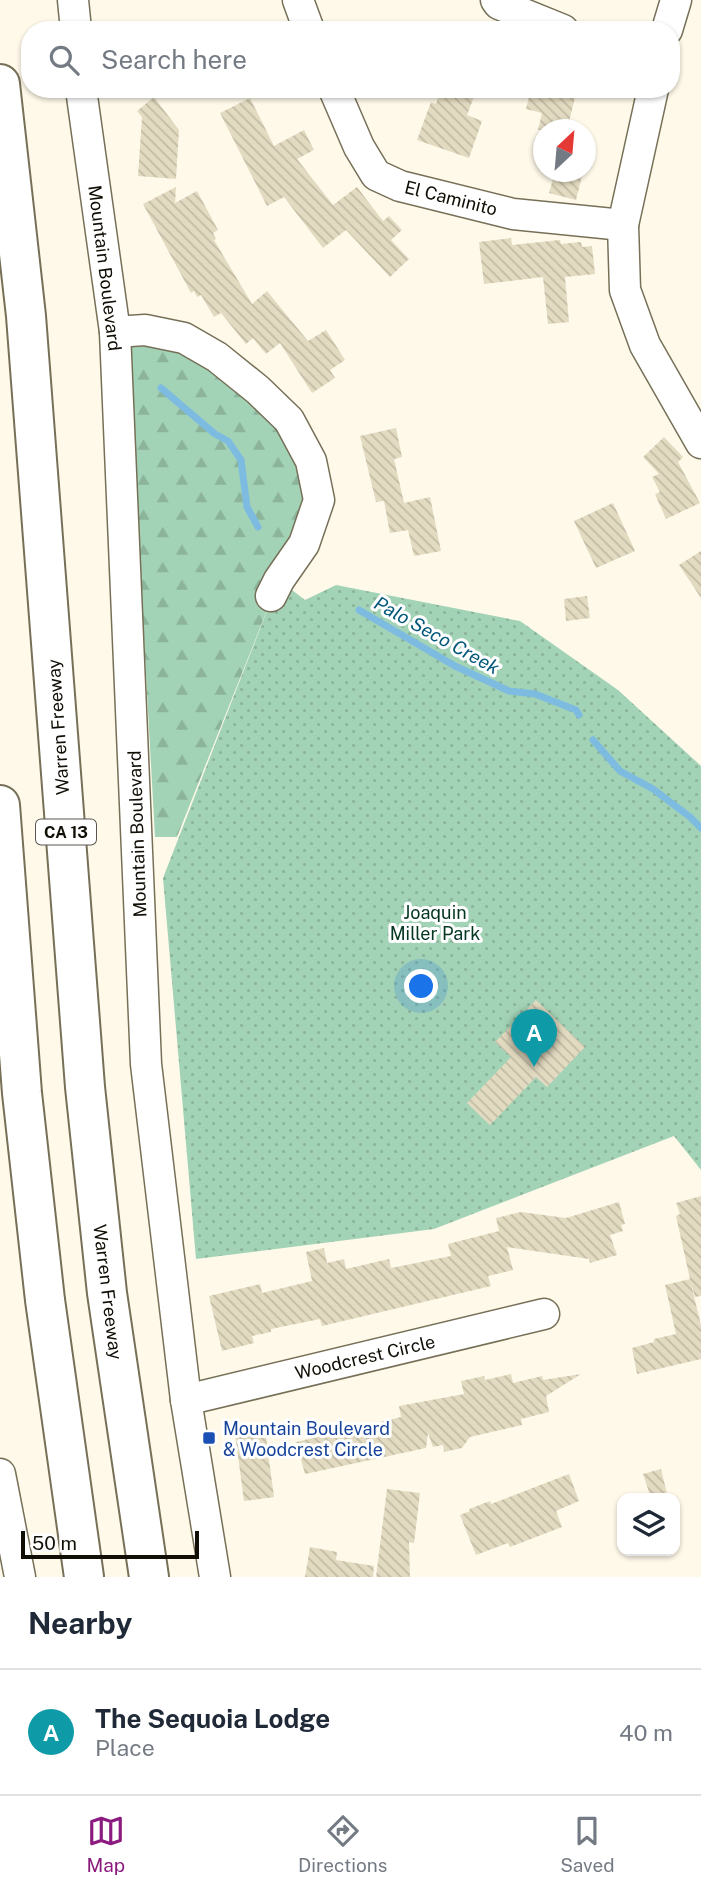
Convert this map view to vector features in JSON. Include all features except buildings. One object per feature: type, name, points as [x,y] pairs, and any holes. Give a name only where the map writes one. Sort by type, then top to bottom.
[{"type":"highway","name":"Warren Freeway","points":[[0,84],[26,316],[85,1087],[109,1306],[149,1577]]},
{"type":"highway","points":[[0,805],[22,1093],[45,1300],[84,1577]]},
{"type":"street","points":[[73,0],[75,21]]},
{"type":"street","points":[[298,0],[306,21]]},
{"type":"street","points":[[496,0],[499,4],[536,21]]},
{"type":"street","points":[[670,21],[676,0]]},
{"type":"street","name":"Mountain Boulevard","points":[[82,98],[116,332],[146,1064],[186,1400],[215,1577]]},
{"type":"street","name":"El Caminito","points":[[338,98],[359,147],[376,175],[400,186],[513,214],[623,225]]},
{"type":"street","points":[[651,98],[623,225],[625,290],[645,345],[701,443]]},
{"type":"street","points":[[116,332],[145,330],[184,338],[217,357],[258,390],[289,420],[311,461],[319,500],[304,544],[271,596]]},
{"type":"street","name":"Woodcrest Circle","points":[[186,1400],[544,1314]]},
{"type":"street","points":[[0,1474],[20,1577]]},
{"type":"green space","points":[[146,330],[259,390],[319,500],[279,580],[177,837],[155,837],[127,331]]},
{"type":"green space","name":"Joaquin Miller Park","points":[[279,580],[305,600],[336,585],[520,621],[618,690],[701,766],[701,1170],[674,1136],[434,1229],[196,1259],[163,878]]},
{"type":"waterway","name":"Palo Seco Creek","points":[[161,388],[215,434],[228,441],[241,460],[247,507],[258,527]]},
{"type":"waterway","name":"Palo Seco Creek","points":[[359,610],[455,666],[509,691],[535,694],[576,710],[579,715]]},
{"type":"waterway","name":"Palo Seco Creek","points":[[593,740],[620,771],[653,789],[701,828]]},
{"type":"place","name":"The Sequoia Lodge","points":[[534,1067]]},
{"type":"place","name":"Mountain Boulevard & Woodcrest Circle","points":[[209,1438]]}]
